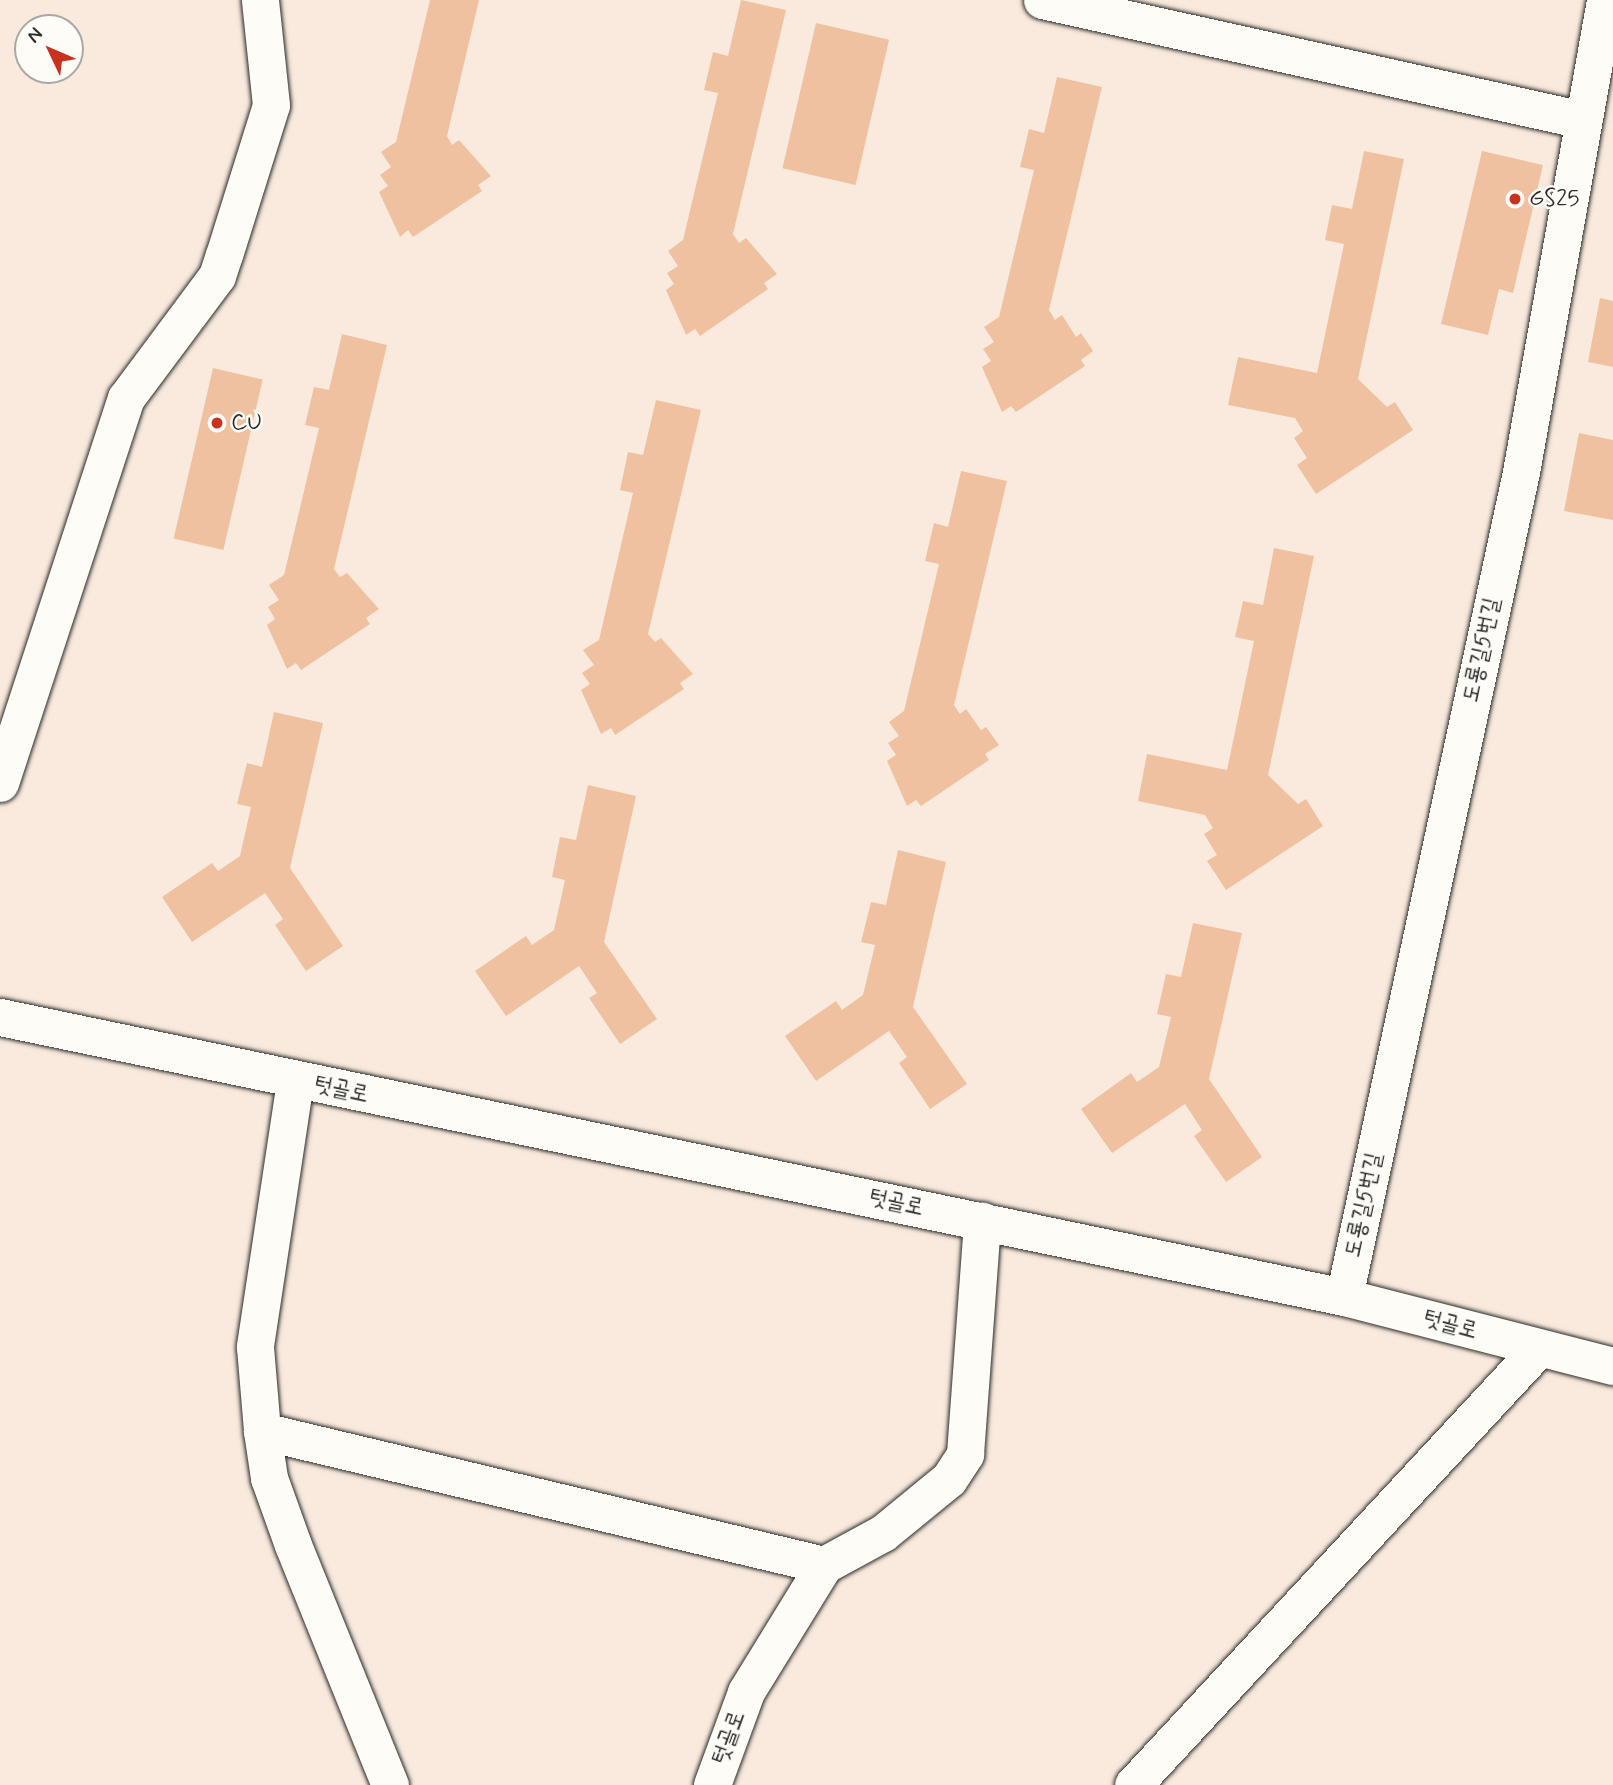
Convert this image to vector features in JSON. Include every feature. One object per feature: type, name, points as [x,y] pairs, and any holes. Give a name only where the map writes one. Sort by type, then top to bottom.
[{"type":"street","points":[[0,783],[126,398],[217,276],[224,255],[271,105],[260,0]]},
{"type":"street","points":[[1042,0],[1583,120]]},
{"type":"street","name":"도룡길5번길","points":[[1344,1297],[1521,471],[1605,0]]},
{"type":"street","points":[[0,1017],[295,1081]]},
{"type":"street","name":"텃골로","points":[[390,1785],[293,1545],[270,1478],[262,1431],[255,1347],[295,1081],[1344,1297],[1613,1366]]},
{"type":"street","points":[[262,1431],[824,1566],[883,1533],[949,1479],[965,1454],[982,1221]]},
{"type":"street","points":[[1133,1785],[1539,1348]]},
{"type":"street","name":"텃골로","points":[[712,1785],[747,1692],[824,1566]]},
{"type":"building","points":[[430,0],[479,0],[447,136],[452,145],[459,140],[491,176],[478,185],[482,191],[413,237],[408,230],[400,237],[379,192],[388,186],[380,175],[391,167],[381,152],[396,142]]},
{"type":"building","points":[[741,0],[786,10],[733,234],[739,243],[746,238],[777,274],[764,283],[768,289],[700,336],[695,329],[686,335],[666,290],[674,284],[667,273],[678,266],[668,251],[683,240],[718,93],[704,90],[713,52],[728,56]]},
{"type":"building","points":[[816,23],[889,40],[856,185],[782,168]]},
{"type":"building","points":[[1057,77],[1102,87],[1049,310],[1055,320],[1062,315],[1076,337],[1081,333],[1093,351],[1081,360],[1085,366],[1016,412],[1011,406],[1002,412],[982,367],[991,361],[983,349],[994,342],[984,327],[999,317],[1034,170],[1020,167],[1029,129],[1044,133]]},
{"type":"building","points":[[1364,151],[1404,159],[1358,379],[1387,407],[1395,402],[1413,430],[1316,494],[1297,465],[1307,458],[1294,438],[1303,431],[1295,418],[1228,405],[1238,357],[1317,373],[1344,244],[1325,240],[1332,205],[1352,209]]},
{"type":"building","points":[[1482,151],[1543,165],[1513,293],[1499,289],[1488,335],[1441,324]]},
{"type":"building","points":[[1600,298],[1613,301],[1613,367],[1588,362]]},
{"type":"building","points":[[342,334],[387,345],[334,569],[340,577],[347,573],[379,609],[366,618],[370,624],[301,670],[296,663],[287,669],[267,625],[275,619],[268,607],[279,600],[269,585],[284,575],[319,428],[305,425],[314,387],[329,390]]},
{"type":"building","points":[[213,368],[263,379],[223,550],[174,539]]},
{"type":"building","points":[[656,400],[701,410],[648,634],[655,642],[661,638],[693,674],[680,683],[684,689],[615,735],[611,728],[601,734],[581,690],[590,684],[582,673],[594,665],[583,650],[599,640],[633,493],[620,490],[628,452],[643,455]]},
{"type":"building","points":[[1579,433],[1613,440],[1613,520],[1564,511]]},
{"type":"building","points":[[961,471],[1007,481],[954,705],[960,714],[966,709],[981,730],[986,727],[999,745],[985,754],[989,760],[921,806],[916,800],[907,806],[887,761],[896,755],[888,743],[899,736],[889,722],[904,711],[939,564],[925,561],[934,523],[948,527]]},
{"type":"building","points":[[1274,548],[1314,556],[1268,775],[1298,804],[1306,799],[1323,826],[1226,890],[1207,861],[1217,855],[1204,834],[1213,828],[1205,815],[1138,801],[1147,754],[1227,770],[1254,641],[1235,637],[1243,601],[1263,605]]},
{"type":"building","points":[[274,712],[323,723],[290,868],[343,946],[306,971],[275,925],[283,919],[265,893],[192,942],[162,897],[212,863],[218,871],[240,856],[251,807],[237,804],[247,763],[262,767]]},
{"type":"building","points":[[588,785],[636,796],[604,942],[657,1019],[620,1044],[589,998],[597,993],[579,966],[506,1016],[475,971],[526,936],[532,945],[554,930],[565,880],[552,877],[560,837],[576,840]]},
{"type":"building","points":[[898,850],[946,862],[913,1007],[967,1084],[930,1109],[899,1063],[907,1057],[889,1031],[816,1081],[785,1036],[836,1001],[842,1010],[863,995],[875,945],[861,942],[871,902],[886,905]]},
{"type":"building","points":[[1193,923],[1242,933],[1209,1079],[1262,1157],[1226,1182],[1194,1136],[1202,1130],[1185,1104],[1112,1153],[1081,1109],[1131,1073],[1137,1082],[1159,1067],[1171,1017],[1157,1014],[1166,974],[1181,977]]},
{"type":"place","name":"GS25","points":[[1515,199]]},
{"type":"place","name":"CU","points":[[217,423]]}]
